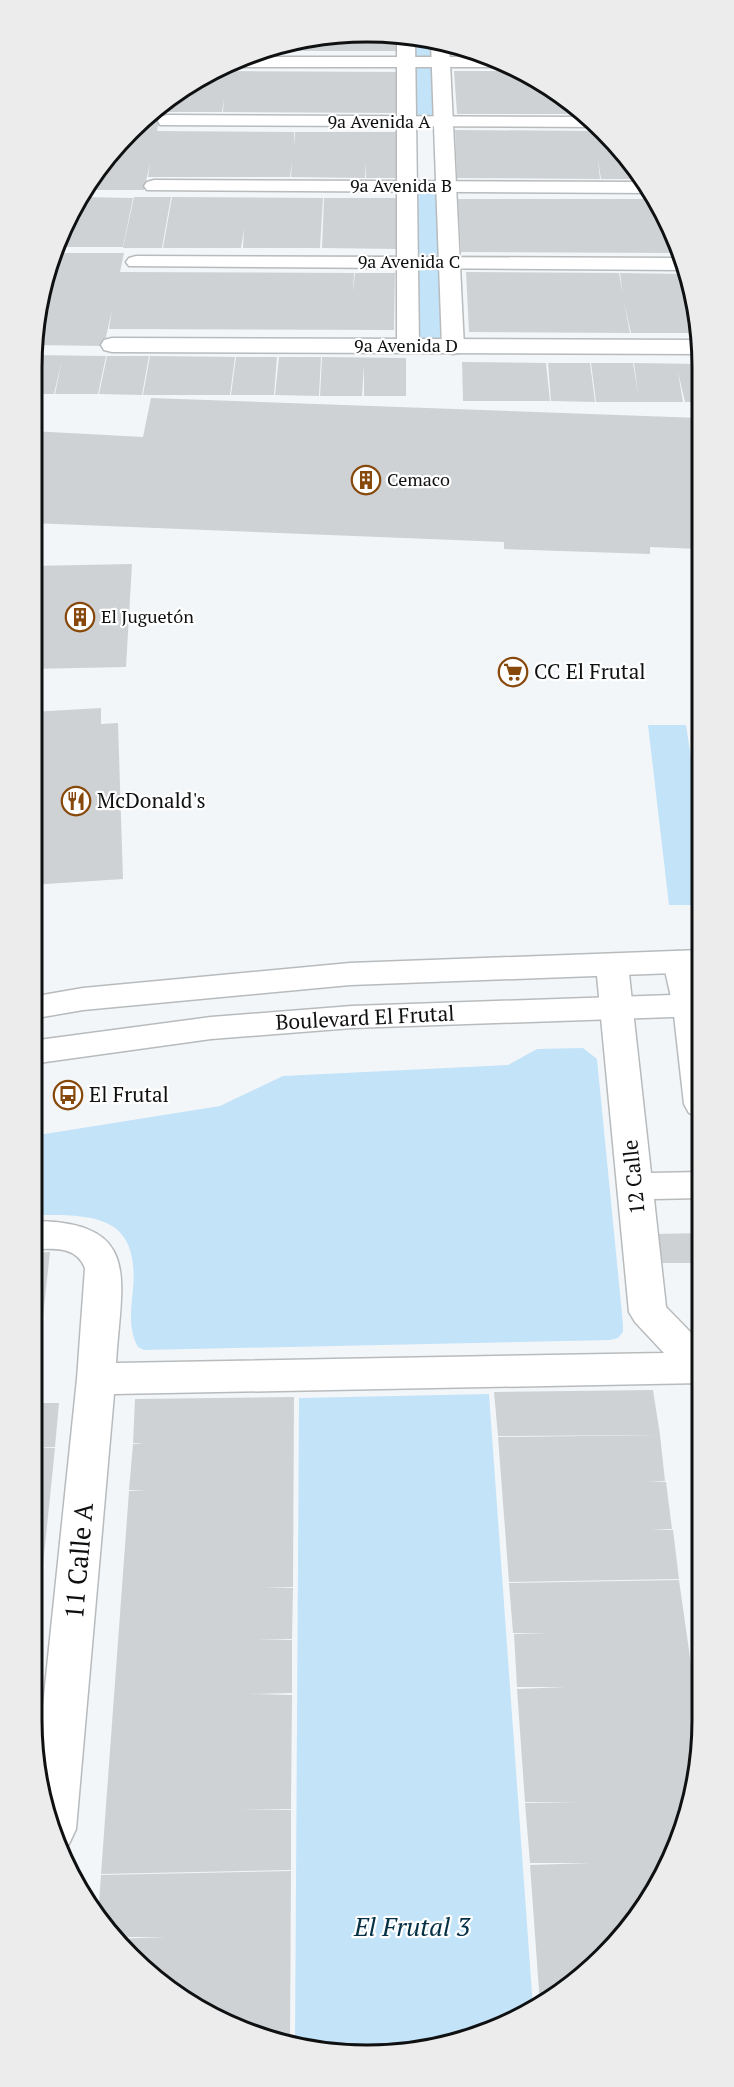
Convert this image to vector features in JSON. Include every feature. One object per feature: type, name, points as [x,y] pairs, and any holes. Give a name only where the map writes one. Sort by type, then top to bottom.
[{"type":"street","points":[[406,45],[409,346]]},
{"type":"street","points":[[440,55],[452,347]]},
{"type":"street","points":[[256,62],[407,62],[440,55],[469,58]]},
{"type":"street","name":"9a Avenida A","points":[[167,121],[581,123]]},
{"type":"street","name":"9a Avenida B","points":[[154,186],[638,188]]},
{"type":"street","name":"9a Avenida C","points":[[136,262],[675,264]]},
{"type":"street","name":"9a Avenida D","points":[[112,345],[691,347]]},
{"type":"street","points":[[690,962],[692,980]]},
{"type":"street","name":"Boulevard El Frutal","points":[[42,1006],[83,999],[350,974],[690,962]]},
{"type":"street","name":"12 Calle","points":[[612,964],[648,1312],[692,1358]]},
{"type":"street","name":"Boulevard El Frutal","points":[[42,1052],[211,1028],[352,1017],[692,1006]]},
{"type":"street","points":[[634,1188],[692,1185]]},
{"type":"street","name":"11 Calle A","points":[[42,1236],[71,1238],[94,1247],[103,1268],[96,1379],[55,1810]]},
{"type":"street","points":[[96,1379],[692,1369]]},
{"type":"green space","points":[[406,45],[440,50],[444,122],[405,122]]},
{"type":"green space","points":[[447,186],[453,347],[408,346],[406,187]]},
{"type":"green space","points":[[648,725],[686,725],[692,765],[692,905],[669,905]]},
{"type":"green space","points":[[583,1048],[597,1059],[623,1324],[623,1332],[618,1338],[144,1350],[138,1347],[133,1333],[131,1319],[133,1264],[128,1245],[119,1232],[107,1223],[91,1218],[42,1215],[42,1134],[220,1106],[283,1076],[508,1065],[537,1049]]},
{"type":"green space","name":"El Frutal 3","points":[[489,1394],[532,1999],[471,2028],[430,2039],[367,2045],[295,2037],[299,1398]]},
{"type":"building","points":[[346,43],[403,44],[403,51],[303,51],[304,48]]},
{"type":"building","points":[[234,71],[400,72],[400,113],[223,112],[224,99],[222,112],[166,112],[190,94],[189,104],[191,94]]},
{"type":"building","points":[[454,71],[500,71],[530,86],[571,114],[457,114]]},
{"type":"building","points":[[160,117],[157,131],[294,132],[294,146],[295,132],[403,132],[403,178],[366,178],[366,162],[365,178],[291,177],[292,162],[290,177],[148,177],[150,163],[144,190],[95,190],[109,169],[137,137]]},
{"type":"building","points":[[455,130],[590,131],[632,179],[601,179],[598,159],[600,179],[457,178]]},
{"type":"building","points":[[90,197],[133,198],[123,247],[65,247]]},
{"type":"building","points":[[134,197],[171,197],[162,248],[123,248]]},
{"type":"building","points":[[172,197],[323,198],[320,248],[243,248],[244,229],[241,248],[163,248]]},
{"type":"building","points":[[324,198],[399,198],[400,249],[322,248]]},
{"type":"building","points":[[458,199],[645,199],[671,253],[461,252]]},
{"type":"building","points":[[63,253],[124,253],[120,272],[354,273],[353,292],[355,273],[395,273],[394,330],[109,329],[112,310],[104,346],[43,345],[48,304]]},
{"type":"building","points":[[466,272],[619,273],[623,295],[620,273],[678,274],[686,304],[690,333],[631,333],[624,302],[630,333],[469,332]]},
{"type":"building","points":[[43,355],[106,356],[98,394],[55,394],[62,360],[54,394],[42,394]]},
{"type":"building","points":[[107,356],[149,356],[142,395],[99,394]]},
{"type":"building","points":[[150,356],[235,357],[230,395],[143,395]]},
{"type":"building","points":[[236,357],[277,357],[274,395],[231,395]]},
{"type":"building","points":[[279,357],[321,357],[319,396],[275,395]]},
{"type":"building","points":[[322,357],[406,358],[406,396],[364,396],[364,365],[362,396],[320,396]]},
{"type":"building","points":[[462,362],[546,363],[550,401],[463,401]]},
{"type":"building","points":[[548,363],[590,363],[595,402],[551,401]]},
{"type":"building","points":[[591,363],[633,363],[638,394],[634,363],[692,364],[692,402],[685,402],[678,372],[683,402],[596,402]]},
{"type":"building","name":"Cemaco","points":[[151,398],[692,418],[692,549],[650,547],[650,554],[504,549],[504,542],[42,523],[42,432],[143,437]]},
{"type":"building","name":"El Juguetón","points":[[132,564],[126,667],[42,669],[42,566]]},
{"type":"building","name":"McDonald's","points":[[101,708],[101,724],[118,723],[123,879],[42,884],[42,711]]},
{"type":"building","points":[[692,1233],[692,1263],[659,1263],[655,1234]]},
{"type":"building","points":[[42,1252],[50,1252],[42,1326]]},
{"type":"building","points":[[653,1390],[660,1435],[498,1436],[494,1392]]},
{"type":"building","points":[[294,1397],[293,1587],[264,1587],[293,1588],[292,1639],[257,1640],[292,1640],[292,1693],[250,1694],[292,1695],[291,1809],[236,1810],[291,1810],[291,1870],[101,1874],[129,1491],[146,1491],[129,1490],[133,1444],[144,1444],[133,1443],[135,1399]]},
{"type":"building","points":[[42,1403],[59,1403],[55,1447],[42,1448]]},
{"type":"building","points":[[660,1435],[665,1481],[649,1482],[666,1482],[672,1529],[650,1530],[673,1530],[679,1579],[509,1582],[498,1437]]},
{"type":"building","points":[[42,1448],[55,1448],[42,1575]]},
{"type":"building","points":[[679,1580],[692,1672],[691,1741],[686,1783],[675,1824],[658,1864],[625,1918],[597,1950],[565,1978],[539,1995],[530,1865],[591,1863],[530,1863],[525,1803],[580,1802],[525,1802],[517,1689],[565,1687],[517,1687],[514,1634],[548,1633],[513,1633],[509,1583]]},
{"type":"building","points":[[291,1871],[290,2036],[263,2028],[223,2011],[169,1978],[127,1938],[166,1937],[126,1937],[99,1904],[101,1875]]},
{"type":"place","name":"Cemaco","points":[[366,480]]},
{"type":"place","name":"El Juguetón","points":[[80,617]]},
{"type":"place","name":"CC El Frutal","points":[[513,672]]},
{"type":"place","name":"McDonald's","points":[[76,801]]},
{"type":"place","name":"El Frutal","points":[[68,1095]]}]
